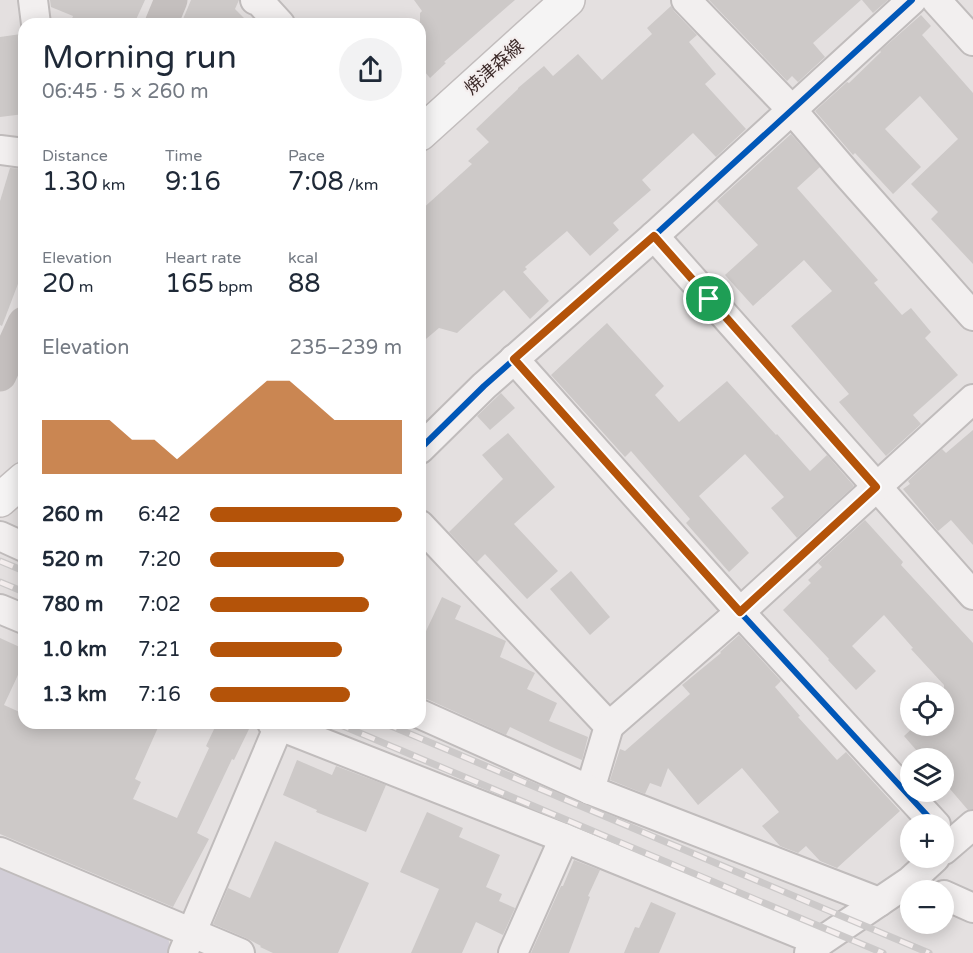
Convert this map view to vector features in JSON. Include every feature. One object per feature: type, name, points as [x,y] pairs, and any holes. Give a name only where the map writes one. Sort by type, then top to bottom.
[{"type":"main road","name":"焼津森線","points":[[426,129],[568,0]]},
{"type":"main road","points":[[0,500],[18,484]]},
{"type":"street","points":[[33,0],[35,18]]},
{"type":"street","points":[[164,18],[171,0]]},
{"type":"street","points":[[686,0],[792,110],[973,316]]},
{"type":"street","points":[[426,443],[484,386],[654,236],[912,0]]},
{"type":"street","points":[[936,0],[973,41]]},
{"type":"street","points":[[259,1],[275,18]]},
{"type":"street","points":[[0,150],[18,152]]},
{"type":"street","points":[[654,236],[973,595]]},
{"type":"street","points":[[0,375],[18,336]]},
{"type":"street","points":[[514,359],[924,814]]},
{"type":"street","points":[[590,790],[609,726],[740,612],[973,399]]},
{"type":"street","points":[[426,531],[609,726]]},
{"type":"street","points":[[0,536],[18,544]]},
{"type":"street","points":[[0,609],[18,616]]},
{"type":"street","points":[[426,717],[590,790],[879,902]]},
{"type":"street","points":[[187,943],[275,729]]},
{"type":"street","points":[[290,729],[564,838],[814,947],[879,902],[900,894]]},
{"type":"street","points":[[513,953],[564,838]]},
{"type":"street","points":[[0,852],[187,943],[240,953]]},
{"type":"street","points":[[954,899],[973,908]]},
{"type":"shaded area","points":[[0,867],[168,938],[170,953],[0,953]]},
{"type":"building","points":[[50,0],[145,0],[137,18],[72,18],[73,16],[51,7]]},
{"type":"building","points":[[191,0],[239,0],[235,9],[244,18],[184,18]]},
{"type":"building","points":[[414,0],[515,0],[444,62],[446,63],[430,78],[426,73],[426,18],[420,18],[422,11]]},
{"type":"building","points":[[709,0],[861,0],[813,43],[825,57],[798,82],[792,76],[787,81]]},
{"type":"building","points":[[862,0],[888,0],[873,13]]},
{"type":"building","points":[[671,6],[697,35],[689,42],[716,74],[705,84],[746,129],[716,157],[693,133],[642,180],[651,190],[613,223],[619,230],[590,256],[567,231],[525,267],[527,269],[523,272],[549,301],[530,319],[504,290],[457,333],[439,328],[426,339],[426,206],[472,164],[468,161],[489,142],[476,129],[544,66],[553,76],[578,54],[602,80],[652,34],[647,28]]},
{"type":"building","points":[[921,15],[931,26],[922,35],[973,93],[973,264],[931,219],[938,212],[911,184],[958,139],[920,96],[885,129],[921,167],[893,194],[855,153],[853,155],[815,111],[847,82],[849,83],[880,51]]},
{"type":"building","points":[[18,34],[18,115],[0,117],[0,37]]},
{"type":"building","points":[[791,134],[820,167],[797,188],[878,280],[874,283],[902,315],[911,308],[931,332],[925,338],[958,375],[913,415],[921,424],[886,456],[839,402],[849,394],[791,326],[832,291],[804,260],[753,306],[725,275],[758,245],[717,201]]},
{"type":"building","points":[[10,168],[18,169],[18,284],[2,326],[0,325],[0,201]]},
{"type":"building","points":[[607,323],[664,386],[655,395],[679,422],[727,381],[810,471],[827,455],[854,486],[797,538],[771,508],[784,497],[745,454],[699,496],[749,553],[729,572],[686,523],[690,519],[631,451],[625,457],[551,375]]},
{"type":"building","points":[[501,393],[515,408],[490,430],[477,416]]},
{"type":"building","points":[[973,430],[973,545],[951,520],[938,531],[903,489],[910,484],[908,481],[942,449],[946,453]]},
{"type":"building","points":[[508,433],[555,487],[514,524],[558,571],[527,599],[485,554],[477,562],[449,532],[503,479],[482,455]]},
{"type":"building","points":[[865,520],[903,562],[901,565],[973,643],[973,809],[968,810],[954,794],[954,748],[914,748],[904,736],[954,736],[954,682],[941,682],[884,615],[852,646],[876,671],[856,690],[783,610],[811,583],[808,580],[822,567],[818,563]]},
{"type":"building","points":[[571,571],[610,617],[590,635],[550,589]]},
{"type":"building","points":[[442,597],[461,606],[455,619],[506,641],[500,657],[535,673],[527,689],[557,703],[549,721],[588,737],[582,760],[510,727],[506,735],[426,699],[426,631]]},
{"type":"building","points":[[739,635],[781,681],[775,687],[800,716],[798,717],[837,760],[846,752],[900,811],[837,868],[820,861],[806,846],[798,853],[780,846],[762,826],[779,812],[742,768],[698,805],[668,768],[661,787],[650,783],[645,794],[610,780],[620,749],[625,751],[690,694],[682,685]]},
{"type":"building","points":[[0,638],[18,646],[18,675],[4,705],[18,711],[18,729],[157,729],[135,779],[141,782],[133,799],[177,818],[209,748],[206,746],[214,729],[249,729],[197,833],[209,839],[173,907],[0,834]]},
{"type":"building","points":[[297,760],[332,775],[336,766],[386,785],[366,832],[316,812],[317,810],[283,795]]},
{"type":"building","points":[[427,812],[463,828],[459,837],[500,855],[486,887],[502,894],[499,901],[515,908],[503,935],[476,922],[462,953],[411,953],[439,889],[400,872]]},
{"type":"building","points":[[275,841],[369,883],[338,953],[273,953],[213,924],[228,888],[250,898]]},
{"type":"building","points":[[574,860],[600,870],[588,896],[590,897],[569,953],[531,953],[561,886],[563,886]]},
{"type":"building","points":[[651,902],[676,913],[659,953],[624,953],[635,927],[639,928]]},
{"type":"railway","points":[[0,561],[18,568]]},
{"type":"railway","points":[[0,582],[18,590]]},
{"type":"railway","points":[[350,729],[883,953]]},
{"type":"railway","points":[[398,729],[929,953]]},
{"type":"cycle path","points":[[426,443],[484,386],[654,236],[912,0]]},
{"type":"cycle path","points":[[514,359],[740,612],[926,814]]},
{"type":"route","points":[[654,236],[709,299],[876,487],[740,612],[514,359],[654,236]]}]
